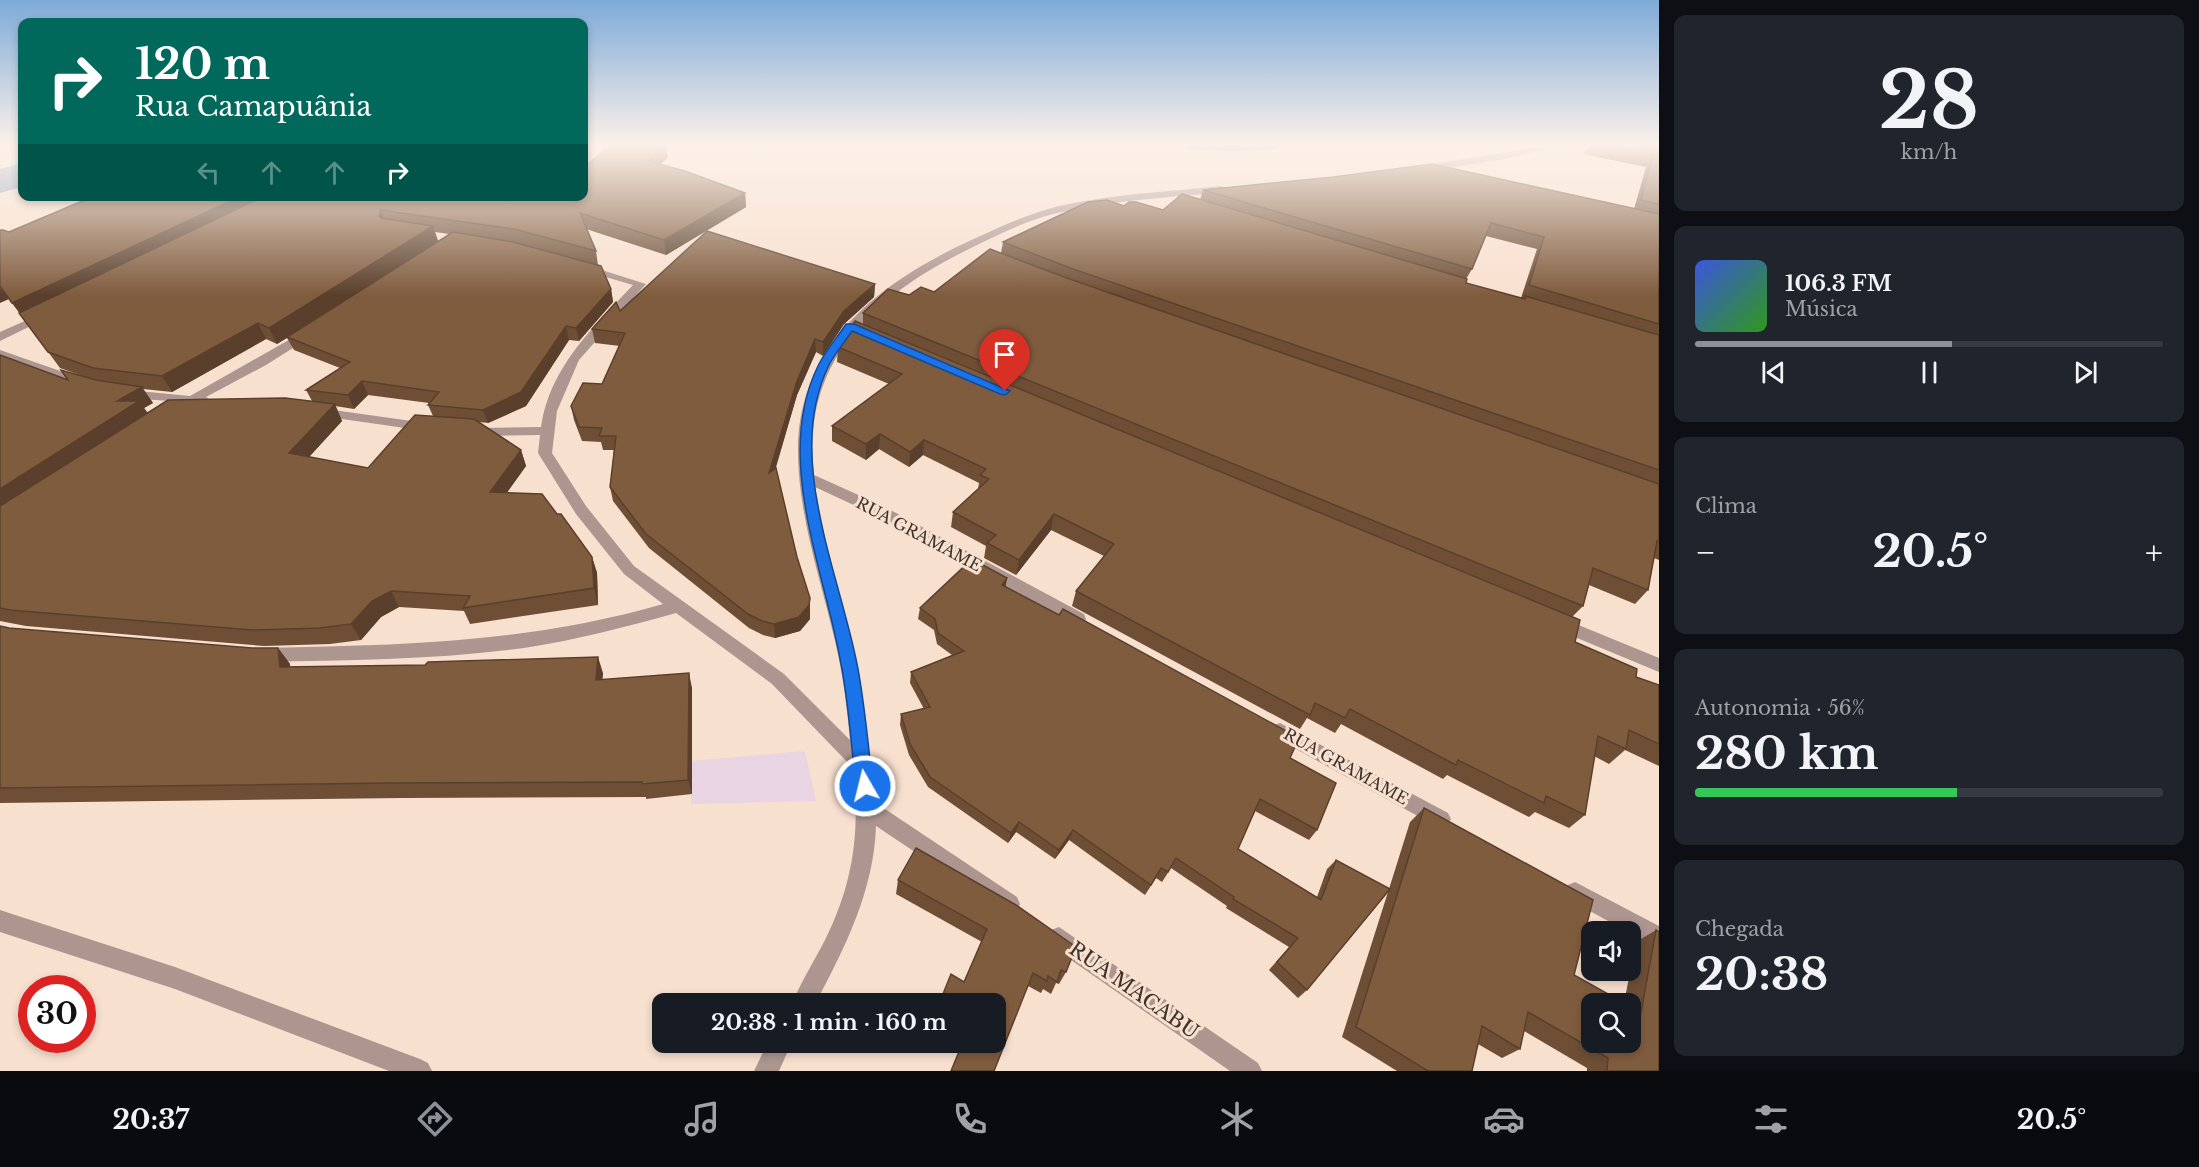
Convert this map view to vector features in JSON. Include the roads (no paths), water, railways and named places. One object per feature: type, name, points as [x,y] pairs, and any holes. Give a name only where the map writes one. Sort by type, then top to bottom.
[{"type":"street","points":[[809,993],[838,939],[857,887],[865,850],[868,809],[849,664],[815,525],[805,449],[811,399],[824,365],[856,329],[872,305],[899,284],[965,247],[1026,219],[1057,209],[1169,195]]},
{"type":"street","points":[[1160,196],[1194,206]]},
{"type":"street","points":[[965,247],[985,255]]},
{"type":"street","points":[[575,265],[640,284],[599,327],[573,359],[550,411],[545,453],[581,510],[629,570],[778,679],[862,764]]},
{"type":"street","points":[[0,337],[52,312]]},
{"type":"street","points":[[172,411],[262,362],[316,327]]},
{"type":"street","points":[[0,354],[105,390],[139,396],[214,401]]},
{"type":"street","points":[[309,410],[440,428]]},
{"type":"street","points":[[461,430],[502,433],[548,431]]},
{"type":"street","name":"RUA GRAMAME","points":[[809,478],[878,510],[1098,631]]},
{"type":"street","points":[[242,653],[264,655],[411,652],[503,644],[613,625],[677,606]]},
{"type":"street","points":[[1545,617],[1659,665]]},
{"type":"street","name":"RUA GRAMAME","points":[[1265,722],[1454,826]]},
{"type":"street","points":[[868,809],[1026,914]]},
{"type":"street","points":[[1558,883],[1659,938]]},
{"type":"street","points":[[0,921],[175,978],[420,1071]]},
{"type":"street","name":"RUA MACABU","points":[[1045,927],[1250,1071]]},
{"type":"street","points":[[766,1071],[776,1053]]}]
